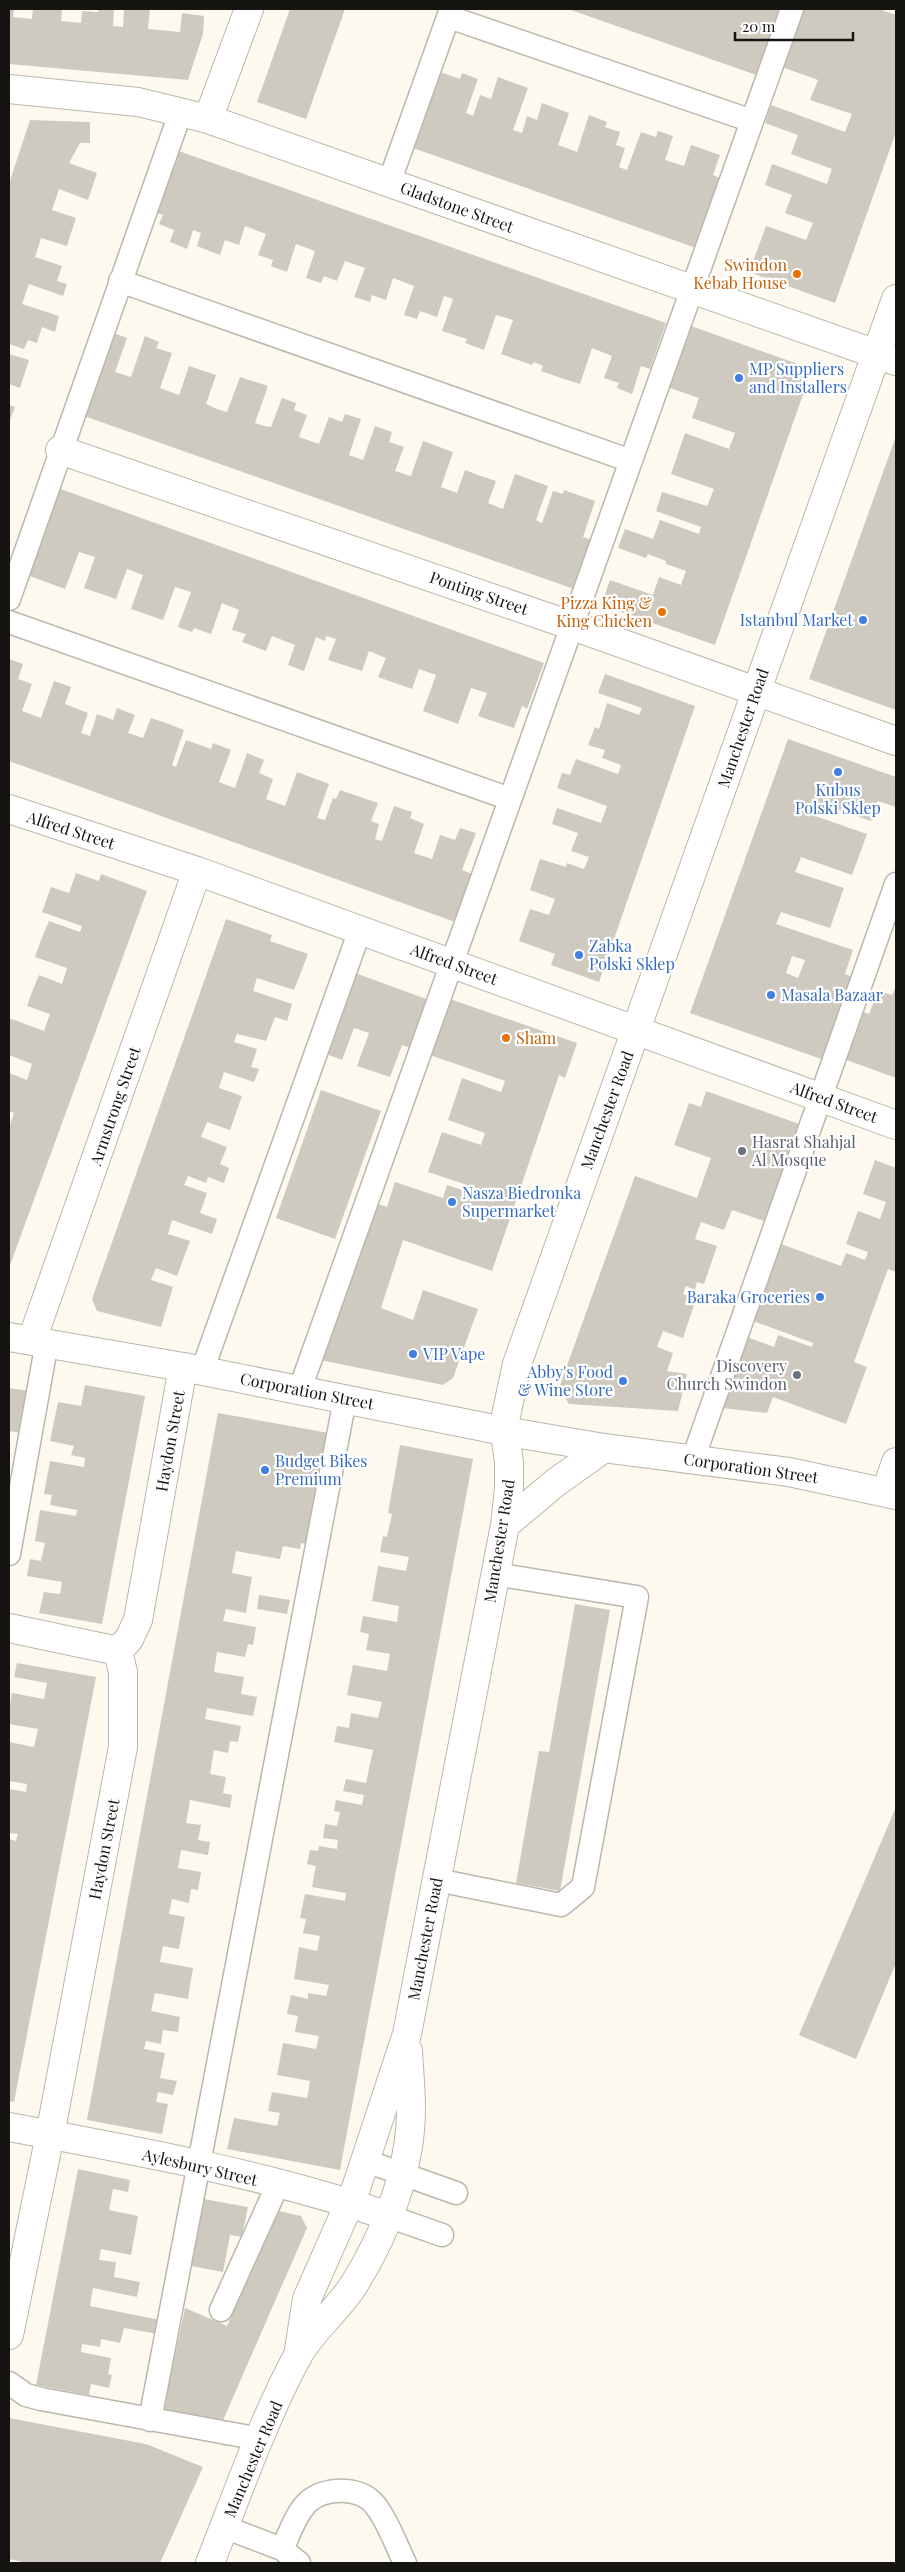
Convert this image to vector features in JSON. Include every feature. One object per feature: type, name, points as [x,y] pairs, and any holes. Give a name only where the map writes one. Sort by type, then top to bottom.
[{"type":"street","points":[[208,119],[249,9]]},
{"type":"street","name":"Gladstone Street","points":[[9,89],[138,102],[208,119],[692,291],[887,358]]},
{"type":"street","name":"Manchester Road","points":[[298,2356],[307,2299],[366,2161],[407,2034],[505,1525],[509,1488],[509,1463],[504,1431],[517,1364],[755,690],[887,358],[896,299]]},
{"type":"street","name":"Ponting Street","points":[[60,450],[570,625],[896,741]]},
{"type":"street","name":"Alfred Street","points":[[9,809],[197,871],[896,1125]]},
{"type":"street","name":"Armstrong Street","points":[[29,1340],[197,871]]},
{"type":"street","name":"Corporation Street","points":[[29,1340],[300,1389],[504,1431],[604,1448],[789,1472],[891,1493]]},
{"type":"street","name":"Haydon Street","points":[[9,2336],[50,2135],[123,1747],[123,1672],[118,1651],[132,1634],[138,1620],[192,1369]]},
{"type":"street","points":[[505,1525],[562,1478],[604,1448]]},
{"type":"street","points":[[891,1493],[896,1462]]},
{"type":"street","points":[[9,1628],[118,1651]]},
{"type":"street","name":"Manchester Road","points":[[210,2563],[260,2439],[298,2356],[352,2286],[375,2247],[388,2216],[402,2174],[411,2108],[407,2034]]},
{"type":"street","name":"Aylesbury Street","points":[[9,2127],[200,2165],[350,2202],[388,2216]]},
{"type":"lane","points":[[300,1389],[570,625],[692,291],[792,9]]},
{"type":"lane","points":[[389,183],[450,13],[752,121]]},
{"type":"lane","points":[[9,599],[181,111]]},
{"type":"lane","points":[[120,281],[631,460]]},
{"type":"lane","points":[[9,622],[510,799]]},
{"type":"lane","points":[[693,1459],[820,1098],[888,932],[896,884]]},
{"type":"lane","points":[[192,1369],[360,930]]},
{"type":"lane","points":[[9,1554],[29,1340]]},
{"type":"lane","points":[[150,2420],[345,1398]]},
{"type":"lane","points":[[436,1880],[561,1905],[582,1887],[584,1878],[637,1597],[495,1574]]},
{"type":"lane","points":[[366,2161],[456,2193]]},
{"type":"lane","points":[[221,2310],[278,2184]]},
{"type":"lane","points":[[388,2216],[442,2235]]},
{"type":"lane","points":[[9,2383],[26,2395],[41,2400],[260,2439]]},
{"type":"lane","points":[[224,2527],[290,2556],[308,2503],[323,2494],[354,2492],[367,2498],[375,2505],[405,2563]]},
{"type":"building","points":[[9,9],[14,9],[13,17],[32,19],[33,9],[62,9],[61,21],[81,23],[82,11],[98,12],[99,9],[114,9],[113,26],[123,27],[124,9],[150,9],[148,29],[180,32],[182,13],[204,16],[203,34],[188,80],[9,64]]},
{"type":"building","points":[[290,9],[345,9],[306,119],[257,102]]},
{"type":"building","points":[[568,9],[786,9],[762,77]]},
{"type":"building","points":[[800,9],[879,9],[896,15],[896,132],[835,303],[749,272],[766,226],[806,240],[813,223],[785,213],[792,195],[765,185],[772,164],[827,184],[832,169],[791,154],[798,135],[765,123],[771,105],[845,132],[852,114],[810,100],[818,80],[779,66]]},
{"type":"building","points":[[440,72],[460,79],[462,73],[478,79],[466,113],[473,116],[480,95],[491,99],[498,77],[528,88],[513,130],[522,133],[527,116],[537,120],[542,103],[569,113],[558,145],[577,152],[589,115],[607,122],[605,127],[620,132],[616,145],[625,148],[619,167],[627,170],[641,132],[656,137],[658,131],[673,136],[665,160],[684,166],[691,145],[720,155],[713,175],[720,178],[696,248],[413,148]]},
{"type":"building","points":[[30,120],[90,122],[90,143],[80,143],[69,163],[97,173],[88,200],[59,189],[52,210],[76,218],[67,246],[41,238],[35,257],[62,266],[57,281],[67,284],[63,296],[29,284],[22,304],[59,316],[55,332],[42,327],[37,343],[28,340],[24,349],[9,344],[9,184]]},
{"type":"building","points":[[176,150],[666,323],[650,369],[641,366],[632,394],[617,388],[619,383],[604,378],[612,356],[592,348],[580,384],[541,371],[543,366],[534,362],[532,365],[501,354],[513,320],[496,315],[484,350],[465,343],[467,339],[442,331],[453,299],[444,296],[437,317],[420,311],[417,319],[404,315],[414,286],[393,278],[386,300],[372,295],[370,302],[354,297],[365,268],[345,261],[337,281],[324,276],[321,283],[306,278],[315,251],[296,244],[287,272],[271,266],[273,260],[258,255],[266,234],[245,226],[239,245],[225,240],[220,255],[197,246],[201,233],[193,230],[187,249],[170,242],[174,230],[159,224],[163,215],[154,212]]},
{"type":"building","points":[[688,325],[812,369],[715,645],[601,605],[610,580],[653,595],[659,577],[681,585],[686,571],[666,564],[666,561],[648,554],[646,558],[618,548],[625,529],[653,539],[660,520],[699,534],[701,527],[656,511],[662,492],[707,506],[714,489],[671,474],[685,433],[729,449],[735,433],[692,418],[699,398],[667,387]]},
{"type":"building","points":[[114,333],[127,338],[115,372],[131,377],[145,336],[159,342],[156,348],[172,353],[160,388],[179,395],[189,366],[216,375],[206,404],[217,409],[227,412],[240,377],[268,386],[255,423],[271,427],[282,398],[296,403],[294,410],[307,415],[299,437],[319,444],[329,417],[342,422],[345,414],[361,419],[349,455],[363,460],[375,426],[392,432],[389,442],[404,447],[395,471],[411,476],[423,441],[453,452],[441,487],[457,493],[465,470],[496,481],[488,503],[503,509],[515,474],[548,486],[536,520],[542,523],[553,491],[563,494],[564,490],[595,501],[583,537],[592,540],[574,589],[84,416]]},
{"type":"building","points":[[9,354],[29,360],[20,388],[9,384]]},
{"type":"building","points":[[9,405],[15,407],[9,423]]},
{"type":"building","points":[[896,436],[896,710],[809,679]]},
{"type":"building","points":[[58,488],[544,663],[527,709],[522,706],[514,728],[478,716],[487,693],[471,688],[458,724],[423,711],[436,675],[419,669],[412,689],[378,677],[386,658],[369,651],[362,671],[328,660],[336,639],[326,636],[325,641],[316,637],[304,671],[288,665],[295,645],[272,636],[266,651],[242,642],[246,634],[232,630],[239,610],[222,603],[211,634],[194,628],[192,632],[178,627],[191,592],[175,587],[163,620],[131,609],[143,575],[127,569],[116,599],[84,588],[95,557],[79,552],[65,589],[27,575]]},
{"type":"building","points":[[9,659],[23,664],[18,679],[32,684],[22,711],[41,718],[54,681],[71,687],[65,704],[88,713],[81,733],[90,736],[97,714],[113,720],[117,708],[135,715],[128,733],[143,738],[151,718],[166,723],[184,730],[172,765],[176,767],[186,740],[211,749],[213,743],[231,750],[219,782],[235,788],[247,753],[264,760],[259,773],[273,779],[266,799],[285,806],[297,772],[329,784],[317,818],[325,820],[333,798],[336,799],[340,790],[378,803],[371,821],[379,824],[375,839],[382,841],[394,806],[412,812],[410,818],[424,824],[414,853],[432,859],[440,835],[455,840],[460,828],[476,833],[462,870],[472,874],[455,922],[9,761]]},
{"type":"building","points":[[605,674],[695,706],[599,982],[551,965],[555,954],[519,941],[530,909],[549,915],[555,899],[530,890],[540,859],[566,867],[567,863],[584,869],[589,857],[571,851],[578,833],[552,824],[557,808],[601,823],[607,806],[557,788],[562,773],[570,775],[576,759],[618,774],[621,765],[602,758],[605,750],[588,745],[595,727],[599,729],[607,703],[639,715],[642,708],[598,693]]},
{"type":"building","points":[[788,739],[896,777],[896,807],[878,801],[871,821],[820,804],[815,816],[867,834],[852,875],[801,857],[795,872],[844,888],[830,928],[781,912],[776,924],[853,950],[845,974],[853,977],[824,1060],[690,1013]],"holes":[[[792,956],[805,960],[798,978],[786,973]]]},
{"type":"building","points":[[76,873],[99,881],[101,874],[147,891],[9,1268],[9,1128],[14,1113],[9,1111],[9,1073],[27,1080],[32,1064],[9,1055],[9,1018],[44,1031],[50,1014],[27,1006],[32,992],[39,975],[62,984],[67,968],[35,957],[41,940],[49,921],[80,932],[82,926],[42,912],[51,887],[69,893]]},
{"type":"building","points":[[226,919],[272,935],[270,941],[308,954],[294,990],[257,978],[253,991],[292,1004],[287,1021],[275,1017],[266,1041],[237,1034],[234,1042],[257,1049],[251,1067],[259,1069],[254,1082],[224,1072],[219,1088],[242,1096],[230,1130],[207,1122],[201,1137],[227,1147],[220,1164],[229,1168],[224,1183],[208,1177],[206,1183],[188,1176],[184,1185],[207,1193],[200,1213],[217,1219],[212,1234],[172,1220],[168,1234],[190,1241],[177,1276],[156,1268],[151,1280],[173,1287],[161,1327],[97,1311],[92,1299]]},
{"type":"building","points":[[355,973],[429,1000],[411,1048],[402,1045],[390,1077],[357,1066],[369,1033],[354,1028],[342,1060],[326,1054]]},
{"type":"building","points":[[896,986],[896,1078],[844,1059],[861,1011],[869,1014],[878,991],[892,995]]},
{"type":"building","points":[[447,998],[577,1043],[565,1078],[559,1075],[492,1271],[403,1240],[381,1308],[413,1320],[423,1290],[478,1309],[453,1378],[443,1385],[315,1359],[373,1202],[387,1207],[395,1182],[443,1198],[447,1185],[465,1191],[467,1185],[428,1172],[442,1132],[481,1145],[485,1133],[448,1120],[462,1078],[501,1092],[505,1081],[427,1054]]},
{"type":"building","points":[[321,1090],[381,1111],[335,1239],[276,1218]]},
{"type":"building","points":[[706,1091],[802,1125],[767,1222],[732,1210],[724,1230],[701,1222],[695,1239],[717,1246],[704,1284],[697,1282],[695,1290],[686,1286],[683,1294],[696,1299],[683,1338],[663,1331],[657,1347],[673,1353],[667,1371],[687,1374],[678,1411],[569,1404],[559,1388],[635,1176],[697,1198],[711,1158],[674,1145],[689,1103],[701,1107]]},
{"type":"building","points":[[875,1160],[896,1168],[896,1272],[888,1269],[854,1362],[867,1367],[846,1424],[773,1397],[767,1413],[722,1408],[744,1336],[774,1347],[778,1335],[812,1347],[813,1343],[753,1321],[781,1244],[841,1266],[846,1253],[865,1260],[868,1252],[846,1244],[858,1211],[880,1219],[886,1202],[863,1194]]},
{"type":"building","points":[[85,1385],[145,1396],[102,1624],[39,1613],[44,1592],[60,1594],[62,1582],[27,1576],[30,1559],[41,1561],[45,1543],[35,1541],[40,1510],[76,1516],[77,1510],[50,1505],[52,1495],[44,1494],[50,1461],[84,1467],[85,1458],[71,1455],[74,1446],[50,1441],[58,1402],[81,1406]]},
{"type":"building","points":[[9,1388],[29,1391],[21,1433],[9,1431]]},
{"type":"building","points":[[218,1413],[329,1433],[308,1544],[301,1543],[300,1549],[283,1546],[280,1559],[236,1551],[232,1573],[252,1577],[246,1613],[226,1609],[223,1621],[256,1627],[253,1645],[248,1644],[245,1657],[217,1652],[214,1672],[244,1677],[241,1694],[257,1697],[253,1716],[207,1708],[205,1719],[241,1726],[238,1742],[230,1741],[228,1753],[214,1750],[210,1774],[226,1777],[223,1793],[232,1795],[230,1808],[190,1800],[186,1823],[201,1825],[198,1840],[210,1842],[208,1855],[181,1850],[178,1868],[201,1872],[198,1890],[191,1889],[189,1903],[172,1899],[169,1914],[185,1917],[179,1949],[163,1946],[160,1962],[193,1968],[188,1999],[155,1993],[151,2011],[180,2017],[178,2032],[163,2030],[161,2044],[146,2041],[144,2049],[165,2053],[160,2078],[177,2081],[173,2095],[158,2092],[156,2102],[168,2104],[162,2134],[87,2120]]},
{"type":"building","points":[[400,1445],[473,1459],[340,2170],[227,2149],[234,2118],[277,2126],[280,2113],[268,2111],[272,2092],[307,2098],[310,2081],[277,2075],[283,2043],[316,2049],[319,2036],[295,2032],[298,2016],[287,2014],[291,1995],[308,1999],[308,1993],[326,1996],[329,1985],[294,1979],[299,1947],[317,1951],[320,1936],[303,1933],[306,1919],[300,1918],[305,1894],[345,1901],[346,1893],[312,1887],[316,1866],[307,1864],[310,1850],[318,1851],[319,1846],[337,1849],[338,1840],[323,1838],[325,1824],[337,1826],[340,1812],[334,1811],[336,1800],[362,1805],[364,1795],[343,1791],[346,1779],[366,1783],[373,1750],[334,1742],[337,1726],[349,1728],[351,1713],[378,1718],[382,1702],[347,1695],[353,1665],[387,1671],[390,1654],[366,1650],[369,1634],[360,1632],[363,1616],[397,1622],[399,1606],[372,1601],[378,1566],[406,1571],[409,1557],[380,1552],[383,1536],[387,1537],[392,1514],[388,1513]]},
{"type":"building","points":[[259,1595],[290,1600],[287,1614],[257,1609]]},
{"type":"building","points":[[575,1604],[610,1610],[560,1891],[516,1883],[539,1751],[549,1752]]},
{"type":"building","points":[[17,1663],[96,1677],[14,2102],[9,2101],[9,1839],[16,1841],[18,1834],[9,1833],[9,1789],[26,1792],[27,1784],[9,1781],[9,1742],[34,1747],[38,1729],[9,1724],[9,1709],[12,1693],[44,1699],[47,1683],[14,1677]]},
{"type":"building","points":[[896,1807],[896,1963],[856,2059],[799,2035]]},
{"type":"building","points":[[78,2169],[130,2180],[128,2192],[113,2189],[109,2210],[138,2216],[131,2255],[101,2249],[99,2260],[116,2262],[114,2277],[140,2282],[137,2297],[93,2288],[90,2306],[160,2320],[158,2334],[124,2328],[120,2343],[101,2339],[100,2347],[82,2344],[81,2352],[111,2358],[108,2374],[112,2375],[109,2388],[91,2384],[89,2395],[36,2385]]},
{"type":"building","points":[[204,2199],[248,2207],[242,2237],[230,2235],[223,2272],[191,2266]]},
{"type":"building","points":[[279,2211],[301,2216],[307,2228],[221,2425],[163,2411],[185,2308],[227,2326]]},
{"type":"building","points":[[9,2418],[146,2444],[203,2467],[160,2563],[27,2563],[9,2559]]},
{"type":"place","name":"Swindon Kebab House","points":[[797,274]]},
{"type":"place","name":"MP Suppliers and Installers","points":[[739,378]]},
{"type":"place","name":"Pizza King & King Chicken","points":[[662,612]]},
{"type":"place","name":"Istanbul Market","points":[[863,620]]},
{"type":"place","name":"Kubus Polski Sklep","points":[[838,772]]},
{"type":"place","name":"Zabka Polski Sklep","points":[[579,955]]},
{"type":"place","name":"Masala Bazaar","points":[[771,995]]},
{"type":"place","name":"Sham","points":[[506,1038]]},
{"type":"place","name":"Hasrat Shahjal Al Mosque","points":[[742,1151]]},
{"type":"place","name":"Nasza Biedronka Supermarket","points":[[452,1202]]},
{"type":"place","name":"Baraka Groceries","points":[[820,1297]]},
{"type":"place","name":"VIP Vape","points":[[413,1354]]},
{"type":"place","name":"Discovery Church Swindon","points":[[797,1375]]},
{"type":"place","name":"Abby's Food & Wine Store","points":[[623,1381]]},
{"type":"place","name":"Budget Bikes Premium","points":[[265,1470]]}]
